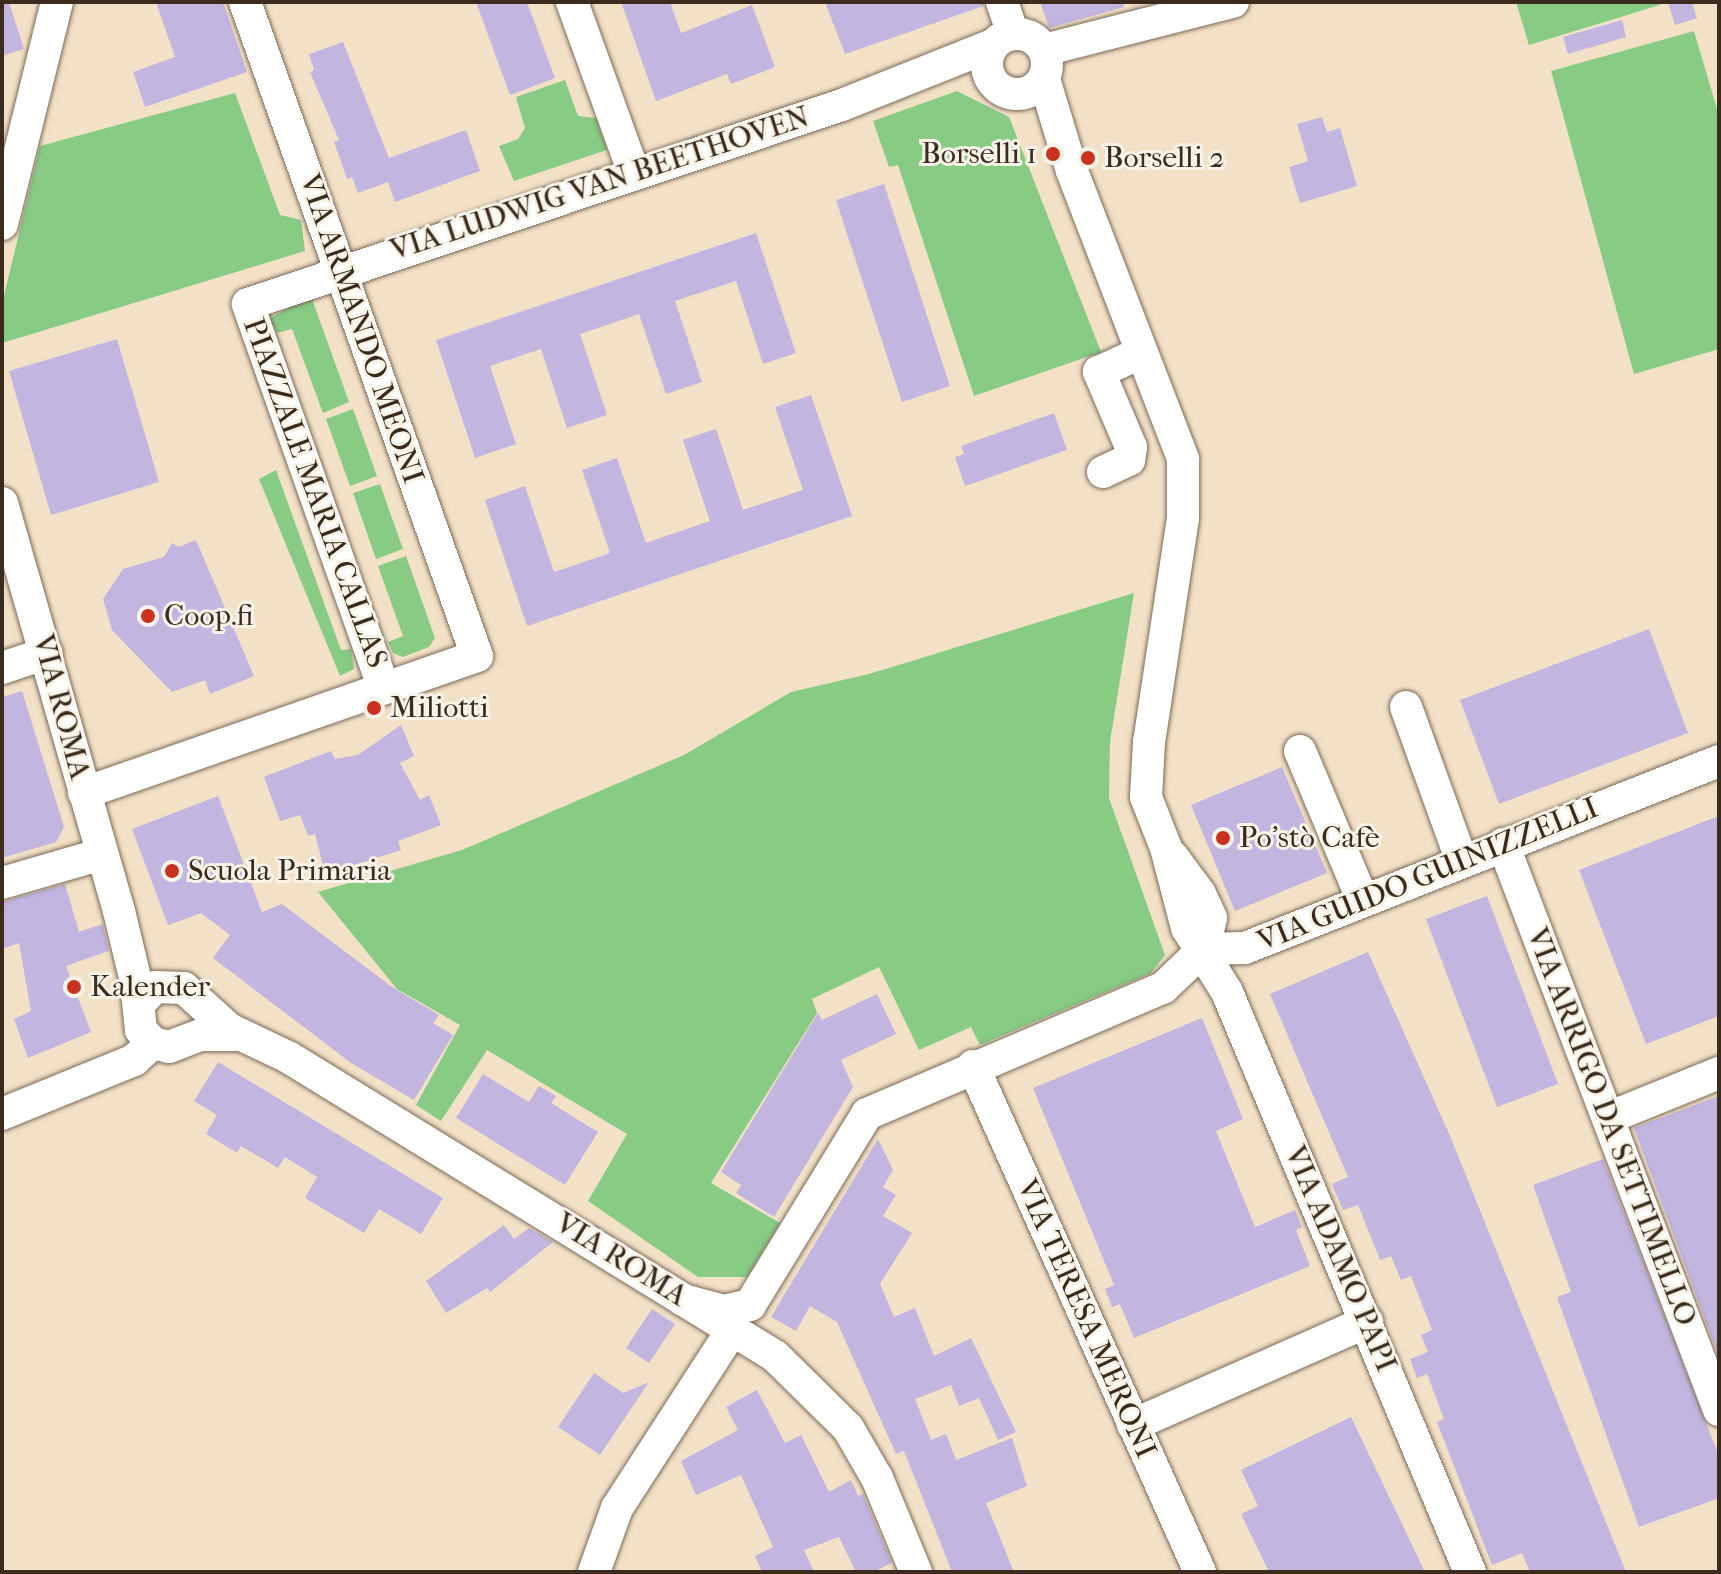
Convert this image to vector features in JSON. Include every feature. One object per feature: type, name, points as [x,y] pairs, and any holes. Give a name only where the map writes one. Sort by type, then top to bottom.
[{"type":"street","points":[[2,224],[57,2]]},
{"type":"street","name":"VIA ARMANDO MEONI","points":[[245,2],[477,656],[383,686]]},
{"type":"street","points":[[572,2],[634,173]]},
{"type":"street","points":[[1002,2],[998,89],[1233,2]]},
{"type":"street","points":[[594,1572],[617,1508],[867,1114],[973,1066],[1163,988],[1204,949],[1211,918],[1200,894],[1166,848],[1146,797],[1149,742],[1183,518],[1183,459],[1072,171],[1037,74],[1027,35],[998,51]]},
{"type":"street","name":"VIA LUDWIG VAN BEETHOVEN","points":[[341,270],[998,51]]},
{"type":"street","name":"PIAZZALE MARIA CALLAS","points":[[341,270],[248,304],[383,686]]},
{"type":"street","points":[[1103,472],[1129,460],[1131,447],[1099,372],[1142,352]]},
{"type":"street","name":"VIA ROMA","points":[[2,503],[119,911],[139,1004],[141,1030],[153,1043],[177,1045],[191,1037],[240,1035]]},
{"type":"street","points":[[2,668],[47,653]]},
{"type":"street","points":[[84,793],[383,686]]},
{"type":"street","points":[[1406,707],[1461,859]]},
{"type":"street","points":[[1300,751],[1363,901]]},
{"type":"street","name":"VIA GUIDO GUINIZZELLI","points":[[1204,949],[1245,948],[1461,859],[1719,761]]},
{"type":"street","name":"VIA ARRIGO DA SETTIMELLO","points":[[1503,844],[1719,1410]]},
{"type":"street","points":[[2,883],[102,854]]},
{"type":"street","name":"VIA ROMA","points":[[119,911],[144,960],[166,984],[184,988],[196,1002],[240,1035],[288,1057],[683,1300],[741,1317],[775,1356],[848,1428],[877,1478],[916,1572]]},
{"type":"street","name":"VIA ADAMO PAPI","points":[[1204,949],[1367,1322],[1470,1572]]},
{"type":"street","points":[[139,1004],[146,994],[166,984]]},
{"type":"street","points":[[191,1037],[200,1017],[196,1002]]},
{"type":"street","points":[[2,1114],[134,1060],[153,1043]]},
{"type":"street","name":"VIA TERESA MERONI","points":[[973,1066],[1200,1572]]},
{"type":"street","points":[[1608,1118],[1719,1073]]},
{"type":"street","points":[[1133,1425],[1367,1322]]},
{"type":"green space","points":[[1516,2],[1659,2],[1660,5],[1529,45]]},
{"type":"green space","points":[[1694,31],[1719,116],[1719,349],[1634,374],[1551,71]]},
{"type":"green space","points":[[565,80],[578,116],[596,118],[607,150],[514,181],[499,146],[518,139],[525,128],[516,97]]},
{"type":"green space","points":[[957,91],[1009,117],[1101,352],[974,396],[898,165],[889,167],[873,121]]},
{"type":"green space","points":[[235,93],[280,215],[301,220],[305,251],[2,343],[2,304],[40,146]]},
{"type":"green space","points":[[311,296],[349,402],[323,413],[292,329],[277,333],[270,318]]},
{"type":"green space","points":[[353,409],[377,476],[350,486],[326,419]]},
{"type":"green space","points":[[276,470],[341,650],[351,649],[354,669],[340,676],[259,479]]},
{"type":"green space","points":[[380,484],[403,549],[376,559],[353,493]]},
{"type":"green space","points":[[406,556],[435,638],[429,647],[403,657],[393,653],[388,642],[403,636],[378,566]]},
{"type":"green space","points":[[1134,593],[1110,742],[1109,798],[1165,955],[1151,973],[980,1045],[971,1027],[919,1050],[879,967],[812,999],[817,1013],[711,1183],[780,1223],[747,1277],[698,1277],[588,1201],[627,1134],[487,1050],[441,1121],[416,1105],[460,1025],[397,989],[318,892],[462,850],[684,755],[791,692],[869,674]]},
{"type":"building","points":[[2,2],[9,2],[24,49],[2,56]]},
{"type":"building","points":[[156,2],[223,2],[247,72],[145,107],[133,72],[175,57]]},
{"type":"building","points":[[476,2],[527,2],[555,78],[510,95]]},
{"type":"building","points":[[621,2],[670,2],[681,33],[752,5],[775,67],[731,84],[727,74],[656,101]]},
{"type":"building","points":[[825,2],[984,2],[984,6],[845,54]]},
{"type":"building","points":[[1040,2],[1123,2],[1124,7],[1049,28]]},
{"type":"building","points":[[1668,2],[1692,2],[1697,18],[1675,25]]},
{"type":"building","points":[[1622,20],[1626,37],[1568,54],[1563,37]]},
{"type":"building","points":[[343,42],[389,158],[466,130],[480,171],[395,202],[388,182],[358,193],[352,177],[347,179],[334,142],[339,140],[310,72],[314,70],[309,54]]},
{"type":"building","points":[[1322,117],[1327,132],[1340,128],[1357,186],[1300,203],[1289,167],[1308,161],[1297,124]]},
{"type":"building","points":[[884,184],[950,386],[902,402],[836,200]]},
{"type":"building","points":[[756,233],[796,353],[763,364],[736,281],[675,301],[702,382],[666,394],[639,314],[580,334],[607,415],[567,428],[541,349],[490,366],[516,444],[475,458],[436,340]]},
{"type":"building","points":[[117,339],[159,482],[51,515],[9,371]]},
{"type":"building","points":[[811,395],[852,516],[527,626],[485,500],[525,486],[554,572],[610,553],[582,470],[617,458],[646,543],[710,521],[683,440],[716,429],[743,510],[803,490],[775,407]]},
{"type":"building","points":[[1054,413],[1067,450],[965,486],[955,457],[964,454],[961,446]]},
{"type":"building","points":[[196,540],[254,676],[210,694],[205,680],[172,692],[112,630],[103,599],[123,569],[164,557],[172,543],[179,547]]},
{"type":"building","points":[[1649,629],[1688,733],[1499,804],[1460,700]]},
{"type":"building","points":[[22,691],[64,827],[56,842],[2,858],[2,697]]},
{"type":"building","points":[[401,725],[414,756],[400,763],[420,800],[429,795],[441,825],[398,841],[401,850],[325,874],[315,834],[308,836],[300,815],[280,821],[264,777],[331,751],[335,759],[358,755]]},
{"type":"building","points":[[1282,767],[1327,873],[1235,911],[1191,805]]},
{"type":"building","points":[[218,796],[262,912],[282,904],[392,987],[439,1015],[433,1023],[453,1035],[414,1100],[351,1063],[213,958],[230,935],[201,913],[168,925],[132,829]]},
{"type":"building","points":[[1719,816],[1719,1016],[1646,1044],[1579,870]]},
{"type":"building","points":[[65,884],[79,932],[103,924],[109,951],[66,966],[91,1032],[28,1058],[14,1019],[31,1011],[19,943],[2,949],[2,902]]},
{"type":"building","points":[[1487,896],[1558,1084],[1497,1107],[1426,919]]},
{"type":"building","points":[[1368,952],[1450,1136],[1626,1572],[1530,1572],[1522,1553],[1492,1565],[1437,1422],[1444,1419],[1427,1374],[1417,1378],[1410,1359],[1428,1352],[1421,1335],[1432,1330],[1411,1276],[1401,1280],[1391,1256],[1380,1260],[1358,1205],[1343,1210],[1332,1184],[1348,1177],[1270,994]]},
{"type":"building","points":[[877,994],[896,1034],[841,1060],[853,1087],[774,1217],[736,1193],[741,1185],[721,1172],[818,1013],[822,1020]]},
{"type":"building","points":[[1202,1018],[1243,1119],[1216,1131],[1255,1227],[1295,1210],[1302,1227],[1296,1230],[1310,1266],[1134,1338],[1120,1304],[1112,1307],[1105,1289],[1114,1285],[1033,1088]]},
{"type":"building","points":[[218,1062],[443,1198],[421,1234],[379,1209],[364,1233],[305,1198],[317,1177],[285,1157],[278,1168],[241,1146],[237,1153],[206,1134],[217,1115],[194,1101]]},
{"type":"building","points":[[483,1074],[529,1102],[539,1086],[556,1096],[551,1103],[598,1132],[565,1185],[456,1118]]},
{"type":"building","points":[[1719,1096],[1719,1352],[1717,1352],[1634,1128]]},
{"type":"building","points":[[878,1139],[893,1170],[883,1187],[896,1195],[883,1216],[912,1233],[880,1284],[894,1317],[915,1308],[934,1356],[971,1338],[1016,1432],[998,1440],[979,1398],[959,1406],[951,1385],[915,1399],[931,1440],[946,1434],[956,1460],[1012,1438],[1027,1486],[986,1503],[1014,1572],[952,1572],[904,1451],[896,1454],[837,1322],[810,1306],[796,1331],[771,1317]]},
{"type":"building","points":[[1603,1159],[1719,1456],[1719,1498],[1639,1527],[1557,1297],[1571,1292],[1533,1185]]},
{"type":"building","points":[[504,1225],[514,1239],[529,1228],[553,1242],[490,1292],[487,1288],[446,1313],[426,1281]]},
{"type":"building","points":[[652,1309],[675,1324],[649,1363],[626,1348]]},
{"type":"building","points":[[594,1373],[623,1393],[649,1382],[600,1455],[558,1427]]},
{"type":"building","points":[[757,1390],[785,1443],[801,1435],[829,1492],[851,1480],[858,1496],[863,1494],[892,1563],[873,1572],[856,1572],[839,1537],[804,1550],[814,1572],[762,1572],[755,1556],[773,1547],[741,1475],[696,1495],[681,1461],[738,1430],[726,1407]]},
{"type":"building","points":[[1351,1417],[1425,1572],[1269,1572],[1241,1514],[1258,1506],[1241,1470]]},
{"type":"place","name":"Borselli 1","points":[[1053,154]]},
{"type":"place","name":"Borselli 2","points":[[1088,158]]},
{"type":"place","name":"Coop.fi","points":[[148,616]]},
{"type":"place","name":"Miliotti","points":[[374,708]]},
{"type":"place","name":"Po'stò Cafè","points":[[1223,838]]},
{"type":"place","name":"Scuola Primaria","points":[[172,871]]},
{"type":"place","name":"Kalender","points":[[74,987]]}]
